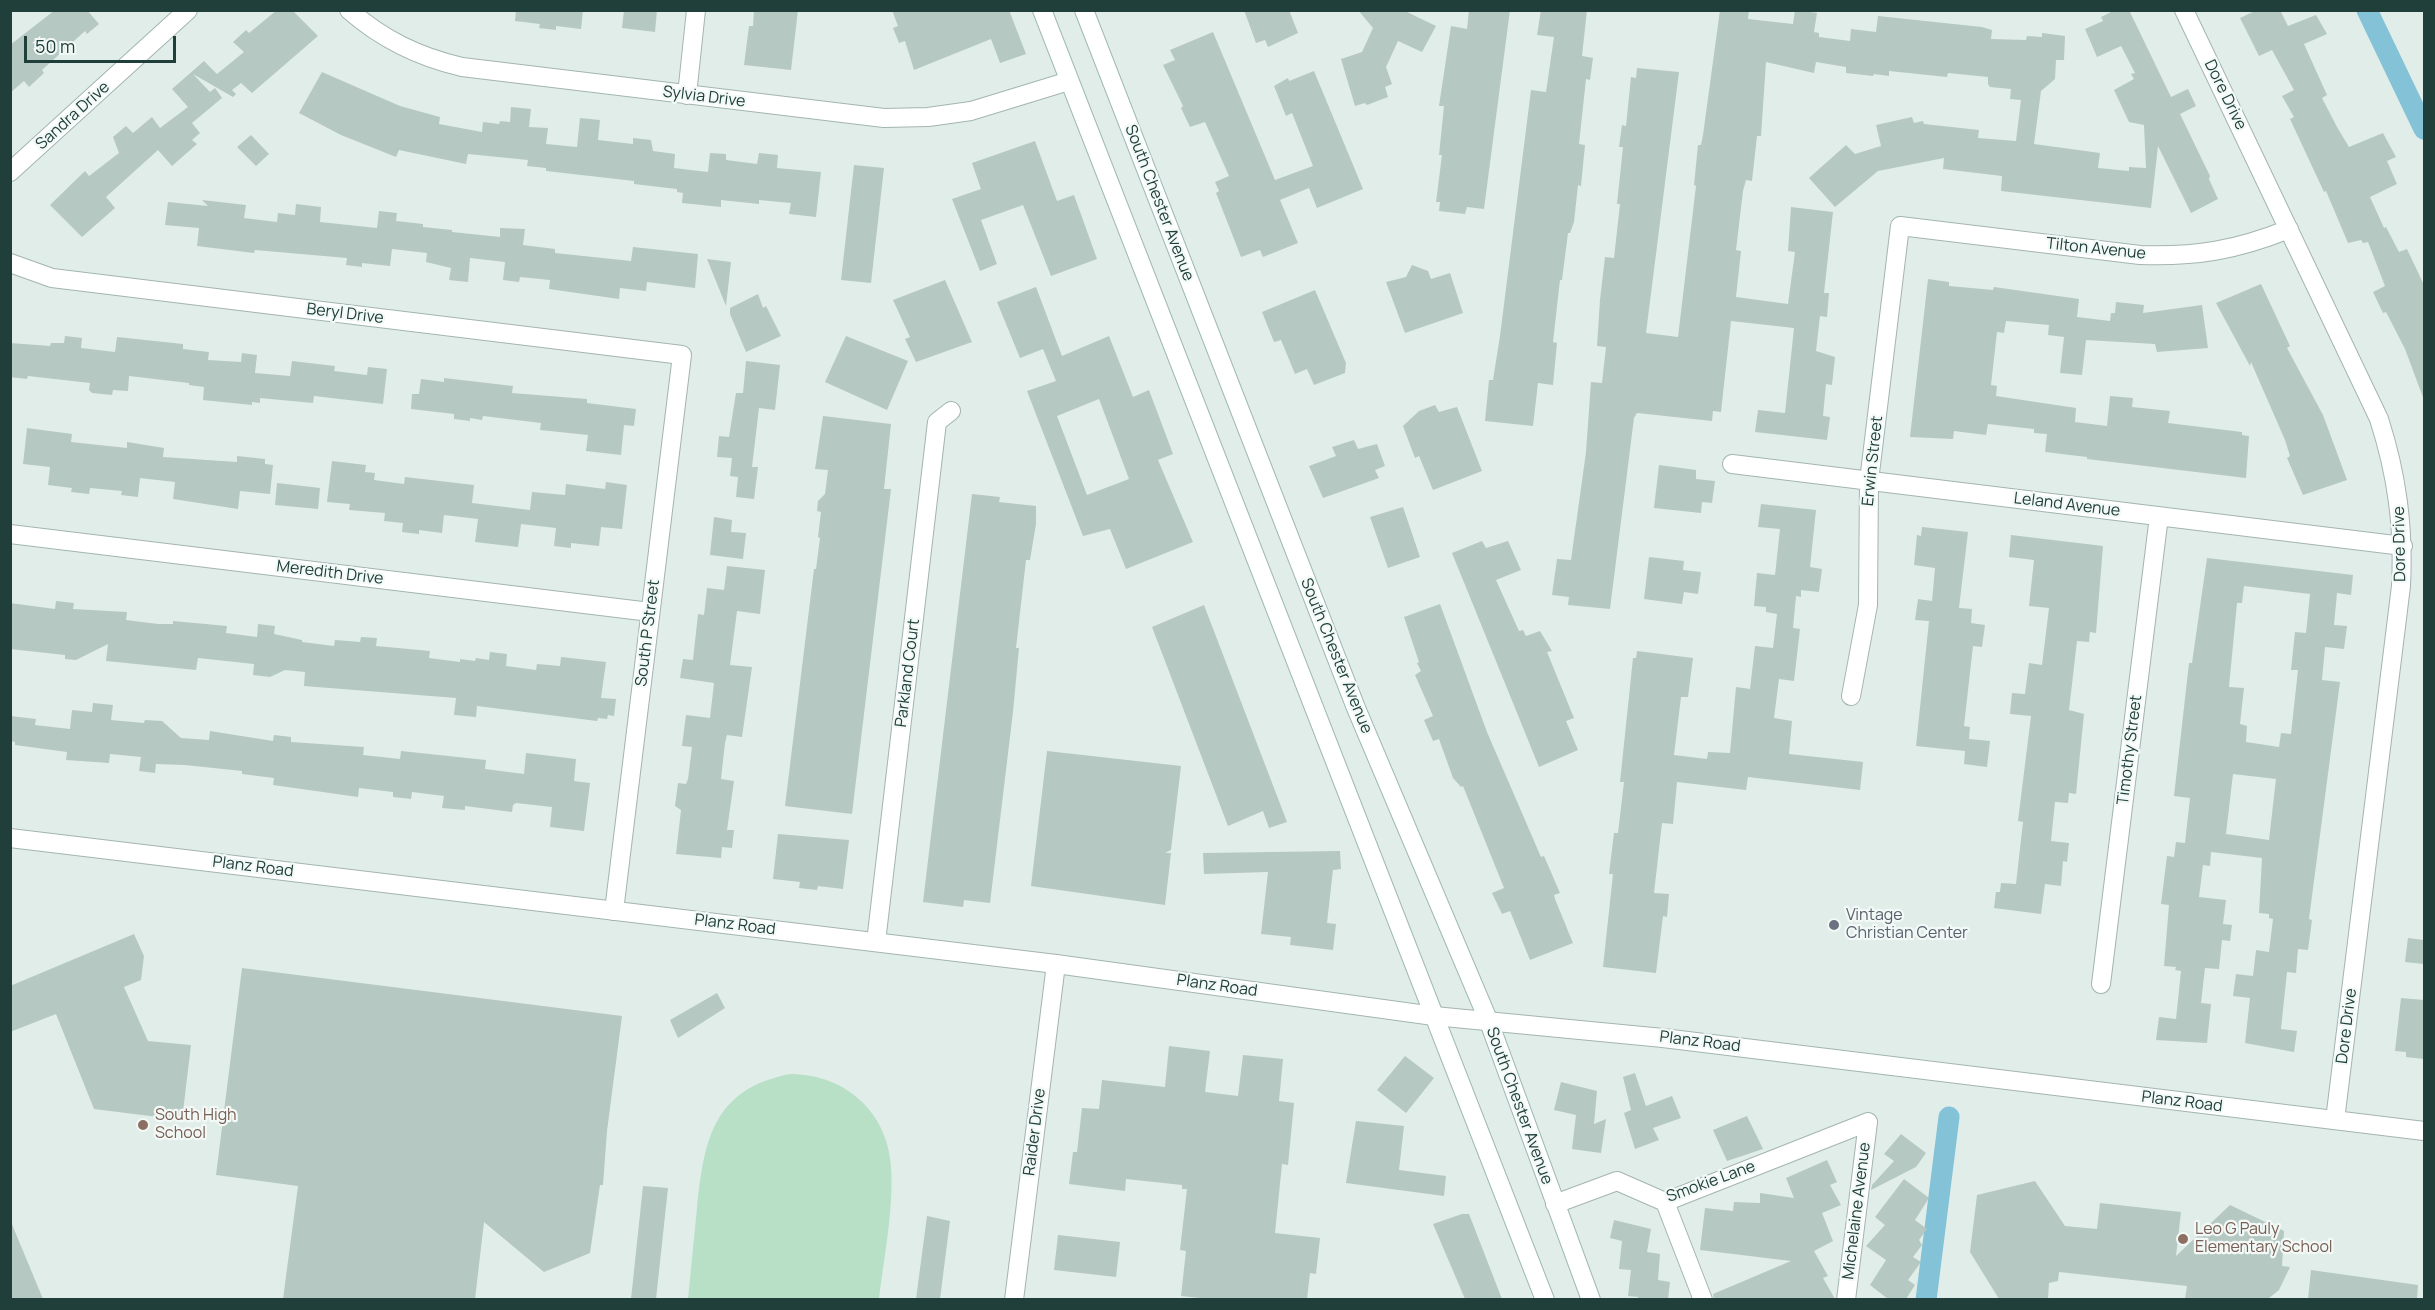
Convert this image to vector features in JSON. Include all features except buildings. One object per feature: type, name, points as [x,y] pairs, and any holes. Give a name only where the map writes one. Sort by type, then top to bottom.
[{"type":"street","name":"Sandra Drive","points":[[10,172],[188,10]]},
{"type":"street","name":"Sylvia Drive","points":[[349,10],[367,26],[398,45],[435,61],[462,67],[884,118],[928,117],[971,111],[1070,81]]},
{"type":"street","points":[[687,95],[696,10]]},
{"type":"street","points":[[1042,10],[1545,1299]]},
{"type":"street","name":"South Chester Avenue","points":[[1084,10],[1356,708],[1489,1022],[1591,1299]]},
{"type":"street","name":"Dore Drive","points":[[2184,10],[2379,419],[2392,460],[2399,496],[2403,546],[2400,598],[2335,1120]]},
{"type":"street","name":"Tilton Avenue","points":[[1900,226],[2140,255],[2179,256],[2218,252],[2255,242],[2289,229]]},
{"type":"street","name":"Erwin Street","points":[[1851,696],[1868,605],[1869,481],[1900,226]]},
{"type":"street","name":"Beryl Drive","points":[[10,263],[52,278],[682,355]]},
{"type":"street","name":"South P Street","points":[[614,911],[682,355]]},
{"type":"street","name":"Parkland Court","points":[[876,942],[937,422],[951,411]]},
{"type":"street","name":"Leland Avenue","points":[[1732,464],[2403,546]]},
{"type":"street","name":"Timothy Street","points":[[2101,984],[2159,516]]},
{"type":"street","name":"Meredith Drive","points":[[10,534],[650,612]]},
{"type":"street","name":"Planz Road","points":[[10,838],[1056,964],[1434,1016],[1663,1038],[2424,1131]]},
{"type":"street","name":"Raider Drive","points":[[1014,1299],[1056,964]]},
{"type":"street","name":"Smokie Lane","points":[[1555,1204],[1617,1181],[1665,1202],[1868,1122]]},
{"type":"street","name":"Michelaine Avenue","points":[[1846,1299],[1868,1122]]},
{"type":"street","points":[[1665,1202],[1703,1299]]},
{"type":"green space","points":[[790,1074],[828,1080],[844,1088],[859,1099],[881,1128],[888,1146],[892,1182],[879,1299],[688,1299],[700,1183],[709,1140],[717,1121],[729,1105],[744,1092],[764,1081]]},
{"type":"waterway","points":[[2367,10],[2424,129]]},
{"type":"waterway","points":[[1926,1300],[1949,1117]]},
{"type":"place","name":"Vintage Christian Center","points":[[1834,925]]},
{"type":"place","name":"South High School","points":[[143,1125]]},
{"type":"place","name":"Leo G Pauly Elementary School","points":[[2183,1239]]}]
